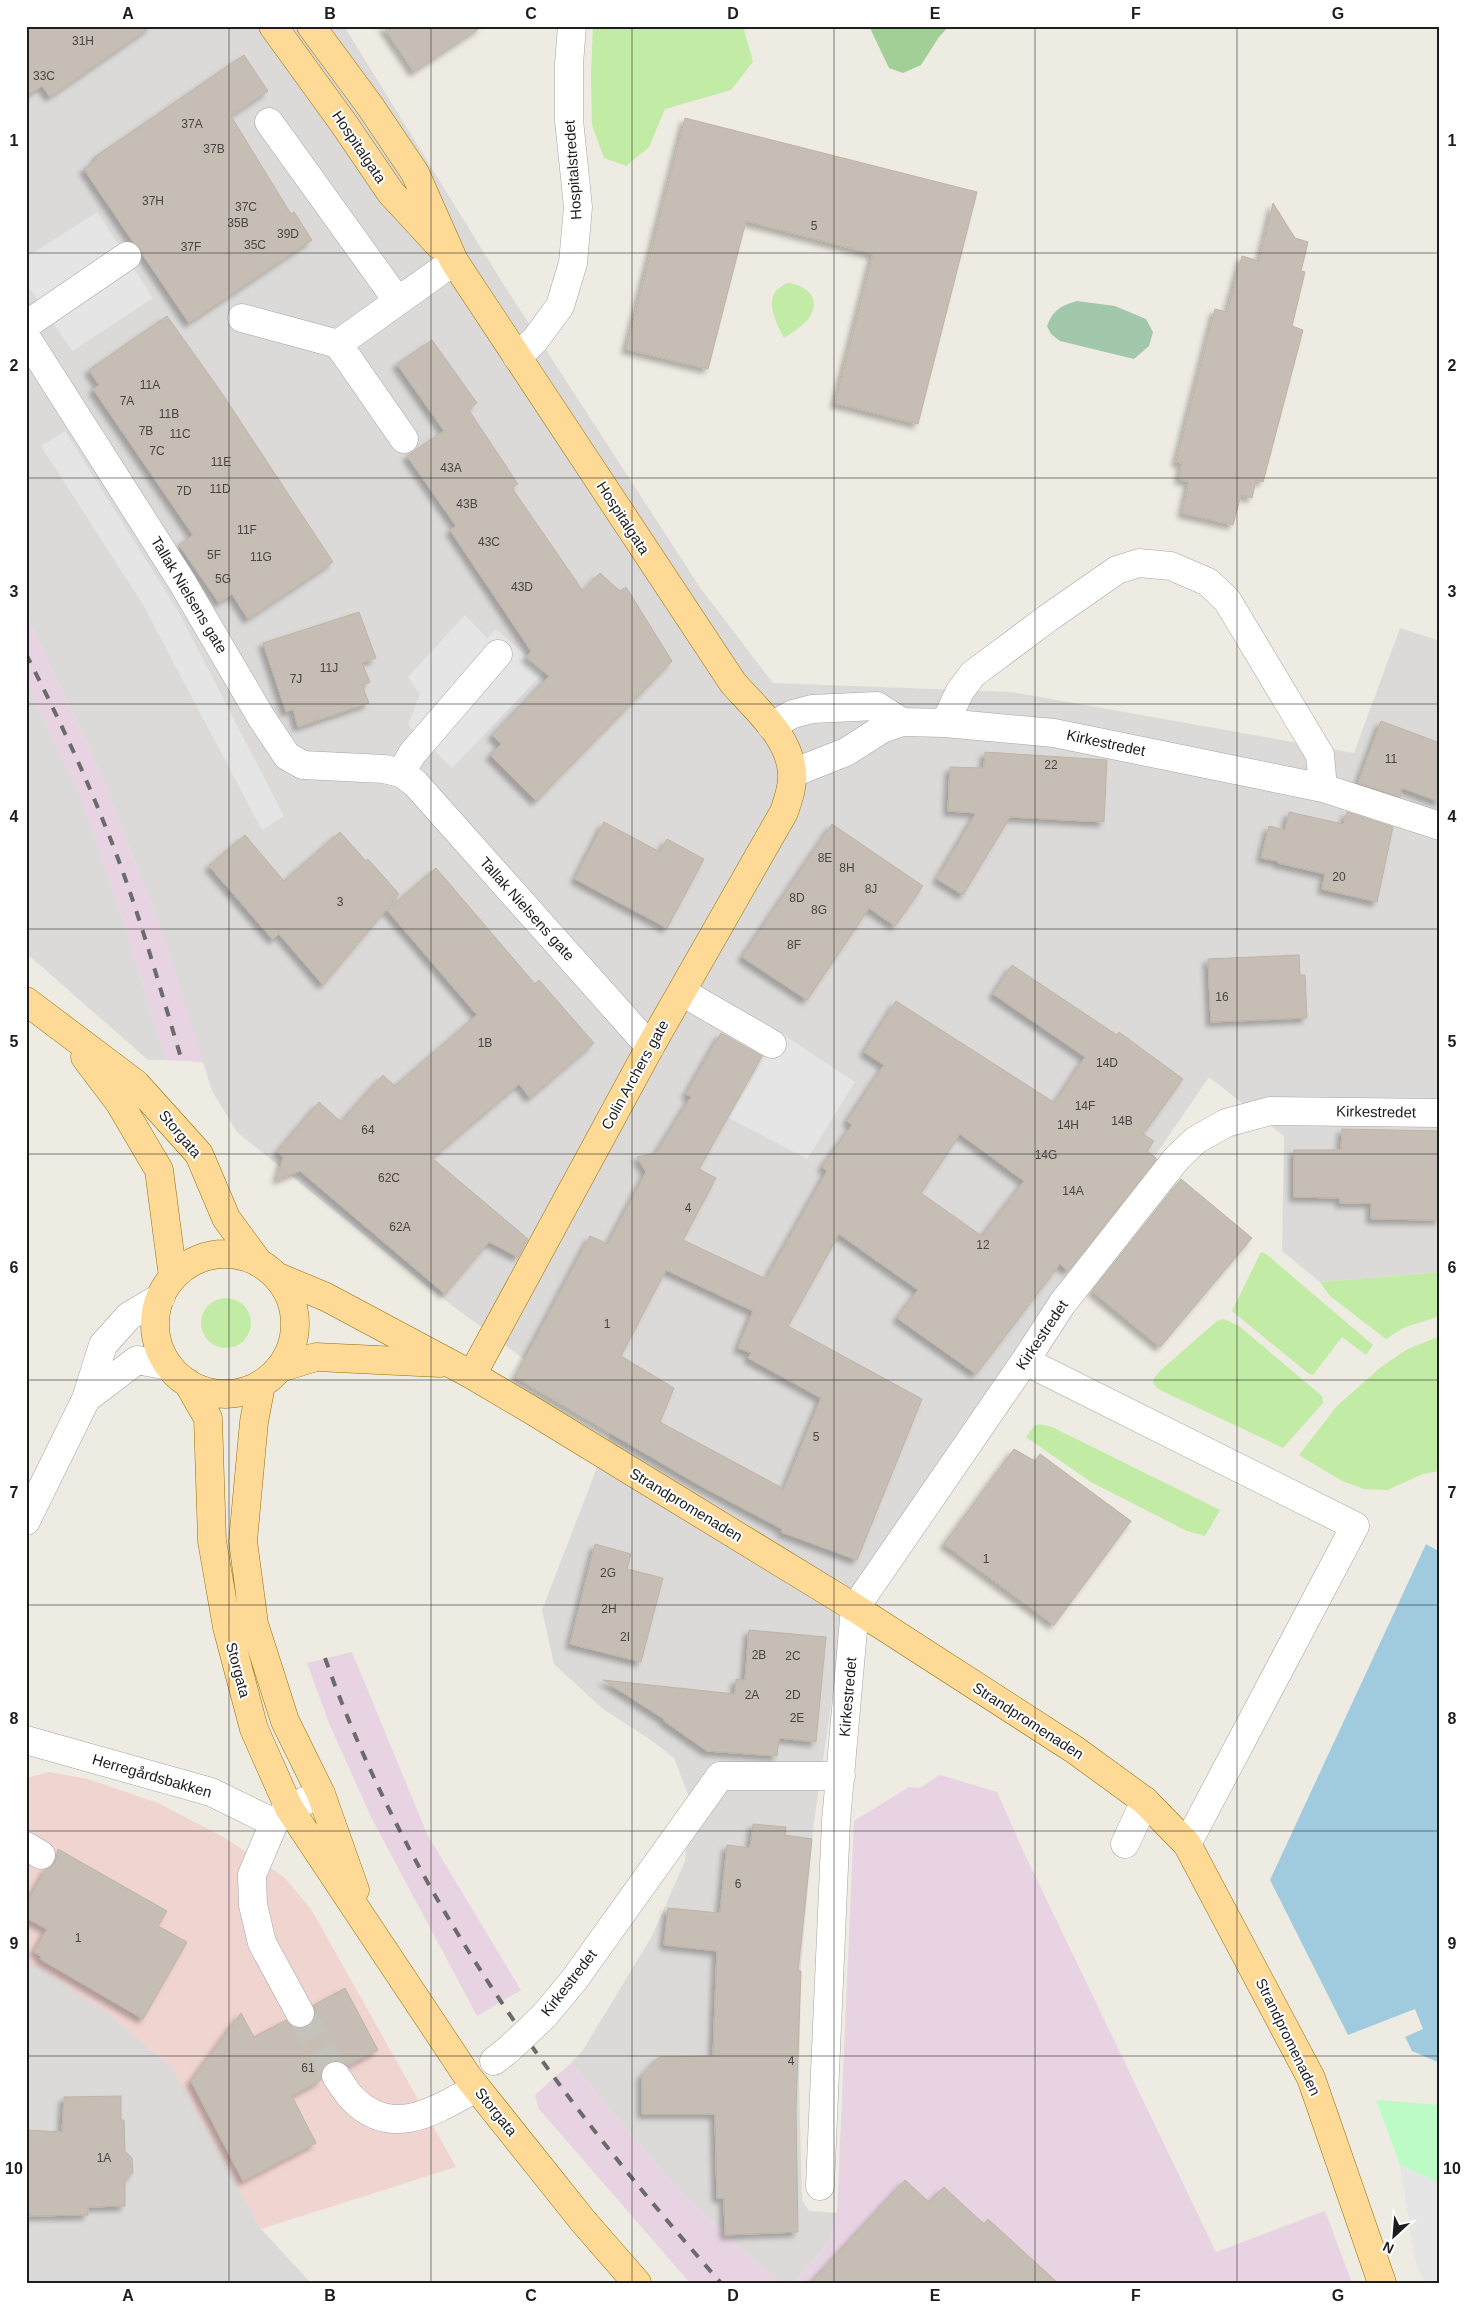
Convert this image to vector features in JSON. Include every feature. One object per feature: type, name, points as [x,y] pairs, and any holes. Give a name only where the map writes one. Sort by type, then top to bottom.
[{"type":"main road","name":"Hospitalgata","points":[[273,26],[391,193],[454,261]]},
{"type":"main road","name":"Hospitalgata","points":[[311,26],[370,106],[415,173],[454,261],[733,684],[771,726],[785,749],[792,773]]},
{"type":"main road","name":"Colin Archers gate","points":[[472,1376],[650,1047],[784,812],[791,791],[792,773]]},
{"type":"main road","name":"Storgata","points":[[26,1001],[136,1084],[200,1154],[226,1218],[269,1270]]},
{"type":"main road","name":"Storgata","points":[[66,1032],[119,1102],[159,1170],[167,1287]]},
{"type":"main road","points":[[214,1255],[237,1255],[269,1270],[290,1298],[296,1321],[292,1346],[271,1377],[237,1393],[211,1393],[178,1375],[158,1343],[155,1320],[167,1287],[191,1263],[214,1255]]},
{"type":"main road","name":"Strandpromenaden","points":[[269,1270],[326,1297],[472,1376],[855,1608],[1075,1750],[1145,1801],[1187,1844],[1311,2078],[1382,2283]]},
{"type":"main road","name":"Strandpromenaden","points":[[271,1377],[316,1357],[446,1363]]},
{"type":"main road","name":"Storgata","points":[[178,1375],[208,1418],[212,1541],[227,1627],[254,1729],[282,1816],[369,1931],[476,2088],[583,2221],[637,2283]]},
{"type":"main road","name":"Storgata","points":[[271,1377],[254,1422],[243,1541],[254,1624],[285,1721],[321,1794],[369,1931]]},
{"type":"street","name":"Hospitalstredet","points":[[517,357],[535,340],[560,306],[573,262],[578,207],[569,120],[569,64],[572,26]]},
{"type":"street","points":[[270,122],[397,300]]},
{"type":"street","points":[[26,325],[127,256]]},
{"type":"street","points":[[338,344],[454,261]]},
{"type":"street","points":[[242,318],[338,344],[404,439]]},
{"type":"street","name":"Tallak Nielsens gate","points":[[26,337],[182,582],[261,717],[288,756],[303,765],[384,769],[401,773],[415,783],[650,1047]]},
{"type":"street","points":[[945,723],[960,691],[973,674],[1117,570],[1139,563],[1171,566],[1208,582],[1227,600],[1256,644],[1320,755],[1323,788]]},
{"type":"street","points":[[401,773],[412,754],[498,654]]},
{"type":"street","points":[[771,726],[793,714],[812,709],[854,706],[878,706],[902,722]]},
{"type":"street","points":[[792,773],[846,752],[882,729],[902,722]]},
{"type":"street","name":"Kirkestredet","points":[[902,722],[945,723],[1054,733],[1323,788],[1440,826]]},
{"type":"street","points":[[682,992],[772,1044]]},
{"type":"street","name":"Kirkestredet","points":[[820,2186],[836,1821],[842,1776],[855,1608],[1068,1297],[1160,1179],[1196,1140],[1226,1123],[1270,1110],[1440,1113]]},
{"type":"street","points":[[26,1521],[86,1399],[103,1346],[129,1316],[167,1287]]},
{"type":"street","points":[[86,1399],[137,1360],[178,1375]]},
{"type":"street","points":[[1025,1361],[1355,1526],[1187,1844]]},
{"type":"street","name":"Herregårdsbakken","points":[[26,1740],[211,1792],[282,1816]]},
{"type":"street","name":"Kirkestredet","points":[[501,2056],[544,2016],[574,1980],[720,1776],[842,1776]]},
{"type":"street","points":[[300,2013],[262,1943],[253,1905],[252,1874],[282,1816],[321,1794]]},
{"type":"street","points":[[1125,1844],[1145,1801]]},
{"type":"street","points":[[336,2076],[352,2098],[368,2111],[387,2118],[406,2119],[430,2113],[476,2088]]},
{"type":"shaded area","points":[[26,26],[344,26],[502,282],[701,589],[773,683],[1012,692],[1354,753],[1400,628],[1440,641],[1440,1272],[1320,1282],[1282,1251],[1284,1136],[1209,1077],[845,1609],[813,1829],[801,1966],[799,2083],[802,2200],[809,2211],[837,2213],[831,2240],[794,2283],[778,2281],[677,2189],[571,2063],[583,2050],[652,1936],[685,1861],[690,1799],[674,1758],[651,1740],[603,1709],[554,1664],[542,1610],[613,1426],[437,1294],[237,1132],[212,1091],[164,937],[101,774],[26,614]]},
{"type":"shaded area","points":[[97,212],[153,298],[72,351],[31,290],[26,292],[26,250],[30,255]]},
{"type":"shaded area","points":[[65,431],[178,611],[284,816],[262,830],[142,603],[41,446]]},
{"type":"shaded area","points":[[26,614],[101,774],[164,937],[204,1062],[166,1060],[124,923],[81,798],[26,681]]},
{"type":"shaded area","points":[[465,615],[487,638],[496,629],[544,672],[452,768],[408,725],[420,694],[408,677]]},
{"type":"shaded area","points":[[26,681],[81,797],[124,923],[166,1060],[148,1060],[26,953]]},
{"type":"shaded area","points":[[779,1032],[855,1082],[807,1159],[729,1118]]},
{"type":"shaded area","points":[[352,1652],[427,1834],[521,1990],[477,2016],[371,1817],[329,1723],[307,1663]]},
{"type":"shaded area","points":[[49,1772],[88,1779],[158,1803],[225,1838],[284,1877],[311,1909],[456,2167],[261,2229],[173,2069],[112,2016],[26,1959],[26,1778]]},
{"type":"shaded area","points":[[940,1775],[997,1792],[1025,1855],[1216,2252],[1325,2211],[1352,2283],[794,2283],[831,2240],[837,2213],[854,1821],[909,1787],[920,1788]]},
{"type":"shaded area","points":[[26,1959],[113,2016],[173,2069],[261,2229],[311,2283],[26,2283]]},
{"type":"shaded area","points":[[571,2063],[677,2189],[751,2258],[782,2283],[690,2283],[539,2109],[535,2095]]},
{"type":"shaded area","points":[[1400,2165],[1440,2183],[1440,2283],[1424,2283],[1415,2260]]},
{"type":"green space","points":[[593,26],[743,26],[753,62],[731,90],[665,109],[649,147],[626,166],[604,158],[592,125],[591,74]]},
{"type":"green space","points":[[869,26],[949,26],[939,37],[921,65],[903,73],[889,68]]},
{"type":"green space","points":[[788,283],[795,284],[806,290],[813,299],[814,305],[807,321],[784,338],[774,315],[772,300],[780,287]]},
{"type":"green space","points":[[1077,301],[1115,306],[1146,319],[1153,332],[1149,346],[1134,359],[1060,341],[1051,334],[1047,326],[1049,321],[1058,309]]},
{"type":"green space","points":[[1261,1252],[1266,1254],[1373,1345],[1366,1355],[1342,1337],[1313,1375],[1308,1373],[1232,1311]]},
{"type":"green space","points":[[1440,1272],[1440,1316],[1403,1328],[1386,1339],[1330,1296],[1320,1282]]},
{"type":"green space","points":[[226,1298],[235,1300],[246,1309],[251,1323],[249,1332],[240,1343],[226,1348],[217,1346],[206,1337],[201,1323],[203,1314],[212,1303]]},
{"type":"green space","points":[[1224,1319],[1239,1326],[1322,1396],[1323,1403],[1283,1448],[1158,1389],[1153,1383],[1154,1378],[1161,1370],[1217,1321]]},
{"type":"green space","points":[[1440,1336],[1440,1471],[1423,1474],[1387,1490],[1364,1489],[1342,1481],[1299,1455],[1337,1406],[1381,1367],[1406,1350]]},
{"type":"green space","points":[[1039,1424],[1052,1427],[1220,1510],[1205,1536],[1187,1531],[1091,1482],[1026,1437],[1034,1426]]},
{"type":"green space","points":[[1376,2100],[1440,2105],[1440,2183],[1400,2165]]},
{"type":"water","points":[[1426,1544],[1440,1552],[1440,2063],[1412,2051],[1405,2037],[1423,2029],[1415,2009],[1348,2035],[1270,1880]]},
{"type":"building","points":[[26,26],[152,26],[50,97],[42,86],[26,97]]},
{"type":"building","points":[[383,26],[483,26],[414,72]]},
{"type":"building","points":[[244,55],[268,91],[231,116],[291,214],[294,212],[312,240],[189,323],[140,248],[133,242],[84,169],[97,159],[95,157]]},
{"type":"building","points":[[685,118],[977,192],[918,424],[835,403],[873,254],[746,221],[708,369],[626,349]]},
{"type":"building","points":[[1273,203],[1295,238],[1308,242],[1301,271],[1305,272],[1292,326],[1303,330],[1263,482],[1256,480],[1252,498],[1241,495],[1233,525],[1182,513],[1189,482],[1179,479],[1182,463],[1176,462],[1215,309],[1227,312],[1242,256],[1259,261]]},
{"type":"building","points":[[167,316],[219,389],[333,562],[248,619],[232,594],[219,603],[179,545],[193,535],[93,389],[99,385],[89,370]]},
{"type":"building","points":[[432,340],[477,403],[468,409],[518,484],[512,488],[583,591],[600,573],[620,591],[626,587],[672,661],[536,801],[490,755],[501,744],[492,735],[549,676],[526,657],[531,651],[450,530],[456,526],[407,456],[444,431],[397,364]]},
{"type":"building","points":[[359,612],[376,658],[362,663],[370,682],[362,685],[369,703],[298,727],[293,709],[286,712],[263,643]]},
{"type":"building","points":[[1381,721],[1440,743],[1440,802],[1402,788],[1400,797],[1358,783]]},
{"type":"building","points":[[985,752],[1107,760],[1104,822],[1010,817],[963,895],[937,879],[976,813],[948,811],[950,767],[984,768]]},
{"type":"building","points":[[1289,812],[1343,824],[1347,812],[1393,827],[1377,902],[1322,889],[1325,874],[1261,858],[1269,826],[1285,830]]},
{"type":"building","points":[[604,822],[660,852],[667,839],[704,859],[667,928],[575,879]]},
{"type":"building","points":[[832,824],[923,886],[895,926],[869,908],[807,1000],[742,957]]},
{"type":"building","points":[[340,832],[366,861],[368,859],[399,894],[323,985],[279,934],[273,940],[209,866],[245,835],[284,881]]},
{"type":"building","points":[[436,868],[535,984],[539,980],[594,1043],[530,1098],[519,1084],[432,1158],[528,1239],[518,1257],[489,1242],[445,1294],[300,1171],[277,1180],[283,1157],[277,1152],[319,1102],[341,1122],[383,1075],[395,1086],[477,1015],[387,910]]},
{"type":"building","points":[[1299,955],[1300,975],[1305,975],[1307,1018],[1211,1022],[1208,959]]},
{"type":"building","points":[[1012,965],[1117,1035],[1119,1032],[1183,1079],[1143,1134],[1154,1141],[1147,1151],[1157,1159],[1068,1271],[1060,1264],[976,1374],[897,1318],[918,1290],[839,1234],[788,1326],[922,1399],[857,1560],[781,1532],[782,1529],[699,1485],[515,1377],[590,1236],[608,1244],[646,1172],[637,1157],[656,1153],[691,1097],[686,1094],[721,1033],[762,1056],[699,1169],[716,1178],[683,1240],[766,1279],[827,1171],[822,1167],[852,1125],[847,1121],[884,1065],[864,1052],[896,1001],[1055,1103],[1085,1057],[993,994]],"holes":[[[960,1134],[1024,1181],[982,1236],[921,1193]],[[666,1270],[753,1311],[738,1348],[751,1353],[748,1358],[821,1398],[784,1489],[660,1422],[674,1388],[621,1356]]]},
{"type":"building","points":[[1342,1129],[1440,1131],[1440,1220],[1371,1219],[1371,1203],[1340,1203],[1340,1198],[1294,1197],[1294,1150],[1341,1150]]},
{"type":"building","points":[[1181,1179],[1252,1238],[1160,1347],[1092,1291]]},
{"type":"building","points":[[1014,1449],[1035,1461],[1040,1454],[1131,1521],[1054,1625],[944,1544]]},
{"type":"building","points":[[595,1544],[631,1554],[627,1569],[663,1578],[641,1662],[570,1644]]},
{"type":"building","points":[[749,1630],[826,1637],[816,1742],[779,1738],[777,1756],[707,1751],[664,1721],[664,1719],[603,1680],[735,1694],[736,1679],[745,1680]]},
{"type":"building","points":[[753,1824],[786,1827],[785,1835],[812,1839],[798,1971],[801,1971],[796,2109],[798,2232],[725,2235],[724,2198],[717,2198],[715,2114],[642,2114],[642,2075],[659,2057],[713,2056],[717,1951],[664,1945],[668,1908],[720,1913],[727,1845],[750,1848]]},
{"type":"building","points":[[58,1849],[167,1911],[158,1926],[187,1942],[143,2019],[40,1959],[41,1956],[34,1952],[47,1929],[26,1918],[26,1904],[46,1869],[55,1863]]},
{"type":"building","points":[[345,1988],[378,2050],[348,2066],[335,2060],[328,2063],[322,2070],[321,2080],[292,2096],[316,2143],[243,2181],[191,2081],[241,2013],[254,2037],[286,2020],[291,2026],[300,2029],[314,2021],[316,2013],[314,2005]]},
{"type":"building","points":[[121,2096],[121,2120],[124,2120],[125,2151],[132,2158],[133,2173],[125,2180],[125,2206],[88,2207],[88,2215],[26,2216],[26,2130],[62,2132],[64,2097]]},
{"type":"building","points":[[905,2180],[929,2202],[944,2187],[984,2224],[988,2219],[1058,2283],[810,2283]]},
{"type":"tunnel","points":[[300,2013],[336,2076]]},
{"type":"railway","points":[[26,654],[77,759],[116,852],[146,941],[182,1061]]},
{"type":"railway","points":[[325,1658],[359,1745],[399,1829],[444,1910],[493,1989],[546,2065],[602,2140],[721,2283]]}]
